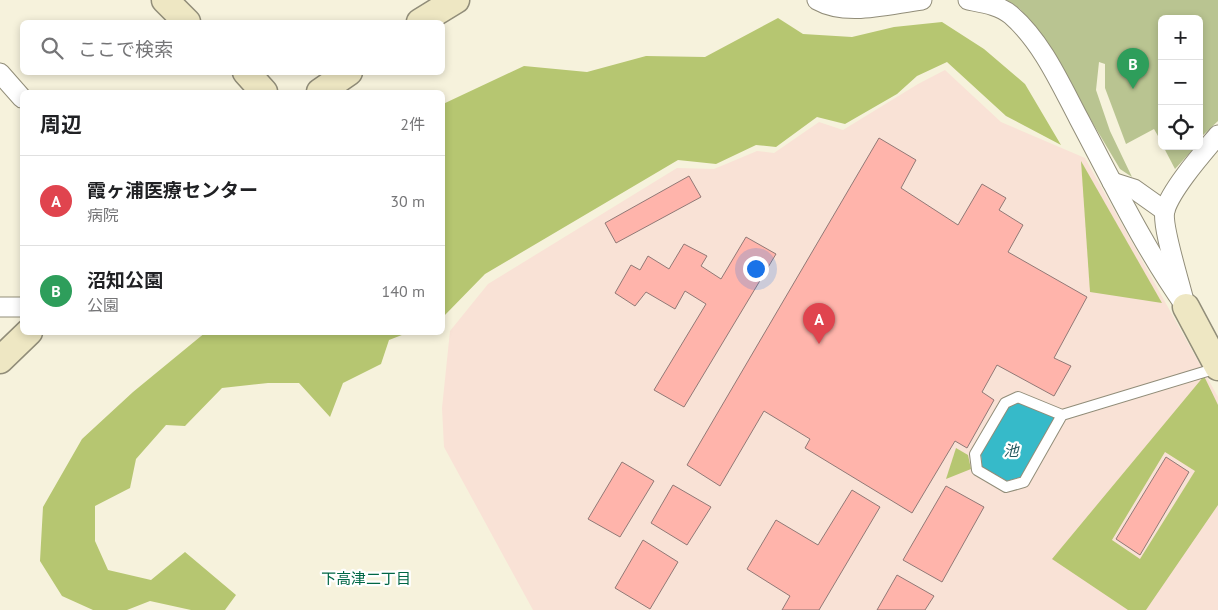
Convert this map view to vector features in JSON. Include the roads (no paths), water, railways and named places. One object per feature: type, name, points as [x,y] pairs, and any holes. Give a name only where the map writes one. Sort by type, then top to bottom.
[{"type":"street","points":[[165,0],[185,20]]},
{"type":"street","points":[[423,20],[456,0]]},
{"type":"street","points":[[817,0],[836,7],[852,9],[922,0]]},
{"type":"street","points":[[968,0],[989,4],[1009,14],[1026,30],[1049,64],[1161,272],[1186,307],[1218,368]]},
{"type":"street","points":[[0,73],[20,96]]},
{"type":"street","points":[[249,75],[262,90]]},
{"type":"street","points":[[323,90],[345,75]]},
{"type":"street","points":[[1186,307],[1167,234],[1165,211],[1184,176],[1218,134]]},
{"type":"street","points":[[1112,182],[1134,189],[1165,211]]},
{"type":"street","points":[[0,307],[20,307]]},
{"type":"street","points":[[0,360],[26,335]]},
{"type":"lane","points":[[1062,415],[1024,482],[1006,487],[977,470],[975,454],[1005,403],[1018,397],[1062,415],[1218,368]]},
{"type":"water","name":"池","points":[[1019,402],[1057,417],[1022,477],[1007,481],[982,467],[981,454],[1008,407]]},
{"type":"place","name":"沼知公園","points":[[1133,89]]},
{"type":"place","name":"霞ヶ浦医療センター","points":[[819,344]]},
{"type":"district","name":"下高津二丁目","points":[[366,578]]}]
